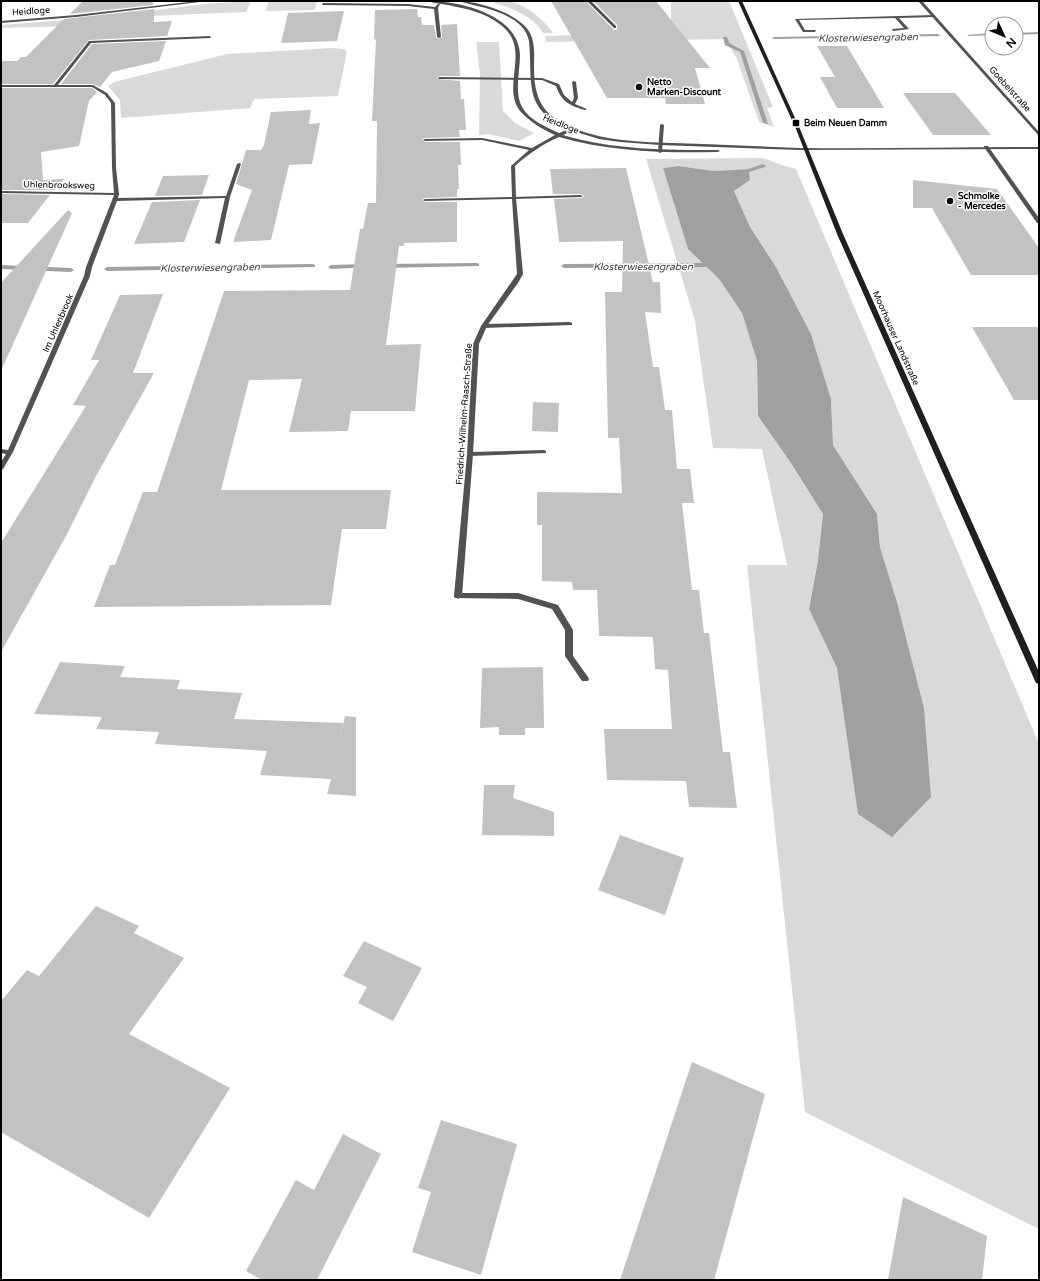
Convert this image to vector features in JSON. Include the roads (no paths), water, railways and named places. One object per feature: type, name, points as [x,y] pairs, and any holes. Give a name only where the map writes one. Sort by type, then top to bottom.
[{"type":"street","name":"Heidloge","points":[[1,17],[57,14],[166,1]]},
{"type":"street","name":"Heidloge","points":[[1,22],[76,16],[206,1]]},
{"type":"street","name":"Heidloge","points":[[430,1],[443,2],[482,13],[506,26],[514,36],[518,50],[516,79],[517,101],[531,120],[560,134],[603,146],[660,152],[743,148],[806,149]]},
{"type":"street","name":"Heidloge","points":[[460,1],[501,13],[513,19],[527,31],[531,42],[532,90],[539,107],[548,116],[573,129],[608,139],[661,144],[743,148]]},
{"type":"street","points":[[589,1],[615,27]]},
{"type":"street","name":"Moorhauser Landstraße","points":[[740,1],[806,149],[840,234],[1039,682]]},
{"type":"street","points":[[791,1],[885,1]]},
{"type":"street","name":"Goebelstraße","points":[[920,1],[1039,135]]},
{"type":"street","points":[[323,4],[408,5],[436,8],[443,2]]},
{"type":"street","points":[[436,8],[439,36]]},
{"type":"street","points":[[815,31],[804,31],[797,19],[934,16]]},
{"type":"street","points":[[893,30],[907,29],[896,17]]},
{"type":"street","points":[[56,85],[90,42],[210,37]]},
{"type":"street","points":[[439,78],[542,79],[558,85],[562,97],[572,105],[585,109]]},
{"type":"street","points":[[572,105],[576,98],[574,82]]},
{"type":"street","name":"Im Uhlenbrook","points":[[1,86],[93,86],[106,94],[113,103],[114,168],[117,194],[89,267],[87,276],[10,452],[1,468]]},
{"type":"street","points":[[660,152],[662,125]]},
{"type":"street","name":"Friedrich-Wilhelm-Raasch-Straße","points":[[573,129],[560,134],[532,149],[513,166],[520,274],[484,326],[476,344],[470,454],[458,596],[518,596],[555,607],[568,630],[569,656],[585,679]]},
{"type":"street","points":[[425,140],[482,139],[532,149]]},
{"type":"street","points":[[806,149],[986,147],[1039,148]]},
{"type":"street","points":[[986,147],[1039,222]]},
{"type":"street","points":[[218,243],[228,197],[239,164]]},
{"type":"street","name":"Uhlenbrooksweg","points":[[1,192],[117,194]]},
{"type":"street","points":[[425,200],[580,196]]},
{"type":"street","points":[[115,200],[228,197]]},
{"type":"street","points":[[484,326],[570,324]]},
{"type":"street","points":[[1,451],[10,452]]},
{"type":"street","points":[[470,454],[544,452]]},
{"type":"waterway","name":"Klosterwiesengraben","points":[[1024,34],[1039,33]]},
{"type":"waterway","name":"Klosterwiesengraben","points":[[969,35],[984,34]]},
{"type":"waterway","name":"Klosterwiesengraben","points":[[774,38],[938,35]]},
{"type":"waterway","name":"Klosterwiesengraben","points":[[725,38],[727,44],[742,51],[766,123]]},
{"type":"waterway","name":"Klosterwiesengraben","points":[[737,174],[763,166]]},
{"type":"waterway","name":"Klosterwiesengraben","points":[[564,266],[705,265],[705,252]]},
{"type":"waterway","name":"Klosterwiesengraben","points":[[383,266],[477,265]]},
{"type":"waterway","name":"Klosterwiesengraben","points":[[107,269],[313,266]]},
{"type":"waterway","name":"Klosterwiesengraben","points":[[331,267],[367,266]]},
{"type":"waterway","name":"Klosterwiesengraben","points":[[1,267],[71,270]]},
{"type":"place","name":"Netto Marken-Discount","points":[[639,87]]},
{"type":"place","name":"Beim Neuen Damm","points":[[796,123]]},
{"type":"place","name":"Schmolke - Mercedes","points":[[950,201]]}]
